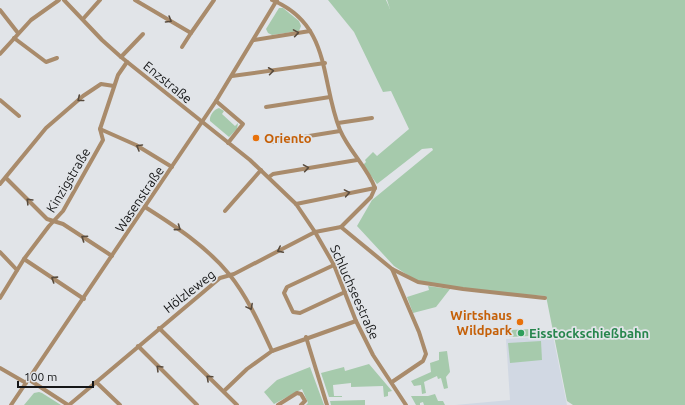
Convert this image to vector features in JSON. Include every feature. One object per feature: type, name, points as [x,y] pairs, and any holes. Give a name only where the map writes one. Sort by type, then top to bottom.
[{"type":"street","points":[[0,54],[31,20],[59,0]]},
{"type":"street","name":"Enzstraße","points":[[64,0],[121,57],[202,122]]},
{"type":"street","points":[[82,19],[100,0]]},
{"type":"street","points":[[136,0],[191,33]]},
{"type":"street","points":[[182,47],[214,0]]},
{"type":"street","points":[[275,1],[295,15],[310,31],[325,63],[330,97],[340,131],[374,188]]},
{"type":"street","name":"Wasenstraße","points":[[11,405],[84,299],[216,101],[254,40],[275,1]]},
{"type":"street","points":[[0,10],[18,33]]},
{"type":"street","points":[[254,40],[310,31]]},
{"type":"street","points":[[121,57],[143,34]]},
{"type":"street","points":[[14,38],[46,62],[57,58]]},
{"type":"street","name":"Kinzigstraße","points":[[0,298],[24,259],[49,226],[55,222],[64,211],[103,140],[100,129],[118,75],[127,62]]},
{"type":"street","points":[[232,76],[325,63]]},
{"type":"street","points":[[0,184],[46,128],[83,96],[101,84],[114,86]]},
{"type":"street","points":[[266,107],[330,97]]},
{"type":"street","points":[[0,100],[20,116]]},
{"type":"street","points":[[216,101],[243,124],[228,143]]},
{"type":"street","points":[[338,123],[372,118]]},
{"type":"street","name":"Schluchseestraße","points":[[202,122],[261,170],[296,204],[315,232],[334,265],[346,292],[356,321],[379,366],[392,382],[406,405]]},
{"type":"street","points":[[100,129],[136,144],[172,167]]},
{"type":"street","points":[[272,142],[340,131]]},
{"type":"street","points":[[269,177],[274,174],[357,160]]},
{"type":"street","points":[[224,212],[261,170]]},
{"type":"street","points":[[6,178],[47,219],[63,224],[112,256]]},
{"type":"street","points":[[296,204],[374,188]]},
{"type":"street","points":[[374,188],[370,197],[340,227],[392,269],[418,282],[463,289],[544,298]]},
{"type":"street","points":[[145,206],[192,239],[208,252],[230,275],[247,302],[272,351]]},
{"type":"street","name":"Hölzleweg","points":[[68,405],[220,278],[230,275],[315,232],[340,227]]},
{"type":"street","points":[[0,252],[17,270]]},
{"type":"street","points":[[24,259],[84,299]]},
{"type":"street","points":[[334,265],[287,287],[284,293],[293,312],[300,313],[346,292]]},
{"type":"street","points":[[392,269],[419,332],[426,354],[423,361],[392,382]]},
{"type":"street","points":[[224,391],[246,369],[272,351],[306,337],[356,321]]},
{"type":"street","points":[[159,328],[237,405]]},
{"type":"street","points":[[306,337],[327,405]]},
{"type":"street","points":[[138,346],[197,405]]},
{"type":"street","points":[[0,368],[27,381],[68,405]]},
{"type":"street","points":[[96,382],[120,405]]},
{"type":"street","points":[[278,405],[297,393],[301,394],[304,401],[301,405]]},
{"type":"shaded area","points":[[553,336],[567,405],[455,405],[510,400],[506,339]]},
{"type":"green space","points":[[328,0],[386,0],[390,9],[387,0],[685,0],[685,405],[573,405],[567,401],[546,296],[486,292],[418,282],[394,266],[357,226],[372,200],[433,150],[432,148],[422,149],[377,184],[363,165],[366,162],[365,160],[373,152],[377,156],[409,129],[391,91],[383,92],[354,32]]},
{"type":"green space","points":[[279,8],[283,8],[299,21],[301,26],[299,31],[272,35],[268,33],[266,29]]},
{"type":"green space","points":[[219,108],[224,111],[222,114],[235,126],[238,123],[237,129],[229,137],[210,121],[212,113]]},
{"type":"green space","points":[[428,286],[450,289],[436,307],[413,313],[407,297],[429,290]]},
{"type":"green space","name":"Eisstockschießbahn","points":[[532,329],[532,336],[509,337],[509,330]]},
{"type":"green space","points":[[541,341],[542,360],[510,363],[508,343]]},
{"type":"green space","points":[[447,351],[450,372],[446,377],[448,388],[444,389],[441,378],[438,379],[437,376],[424,382],[426,393],[422,394],[421,385],[414,386],[411,381],[431,372],[430,363],[439,360],[439,352]]},
{"type":"green space","points":[[369,364],[392,391],[388,392],[388,396],[384,397],[383,386],[351,387],[351,383],[333,385],[334,396],[342,397],[329,397],[321,373],[344,367],[345,371]]},
{"type":"green space","points":[[310,367],[324,405],[306,405],[308,403],[302,389],[274,404],[264,392],[277,380]]},
{"type":"green space","points":[[39,392],[61,405],[24,405],[34,393]]},
{"type":"green space","points":[[435,394],[438,401],[443,401],[445,405],[424,405],[423,402],[420,403],[420,405],[416,405],[411,396],[428,396]]},
{"type":"green space","points":[[365,400],[365,405],[331,405],[330,401]]},
{"type":"place","name":"Oriento","points":[[256,138]]},
{"type":"place","name":"Wirtshaus Wildpark","points":[[520,322]]},
{"type":"place","name":"Eisstockschießbahn","points":[[521,333]]}]
